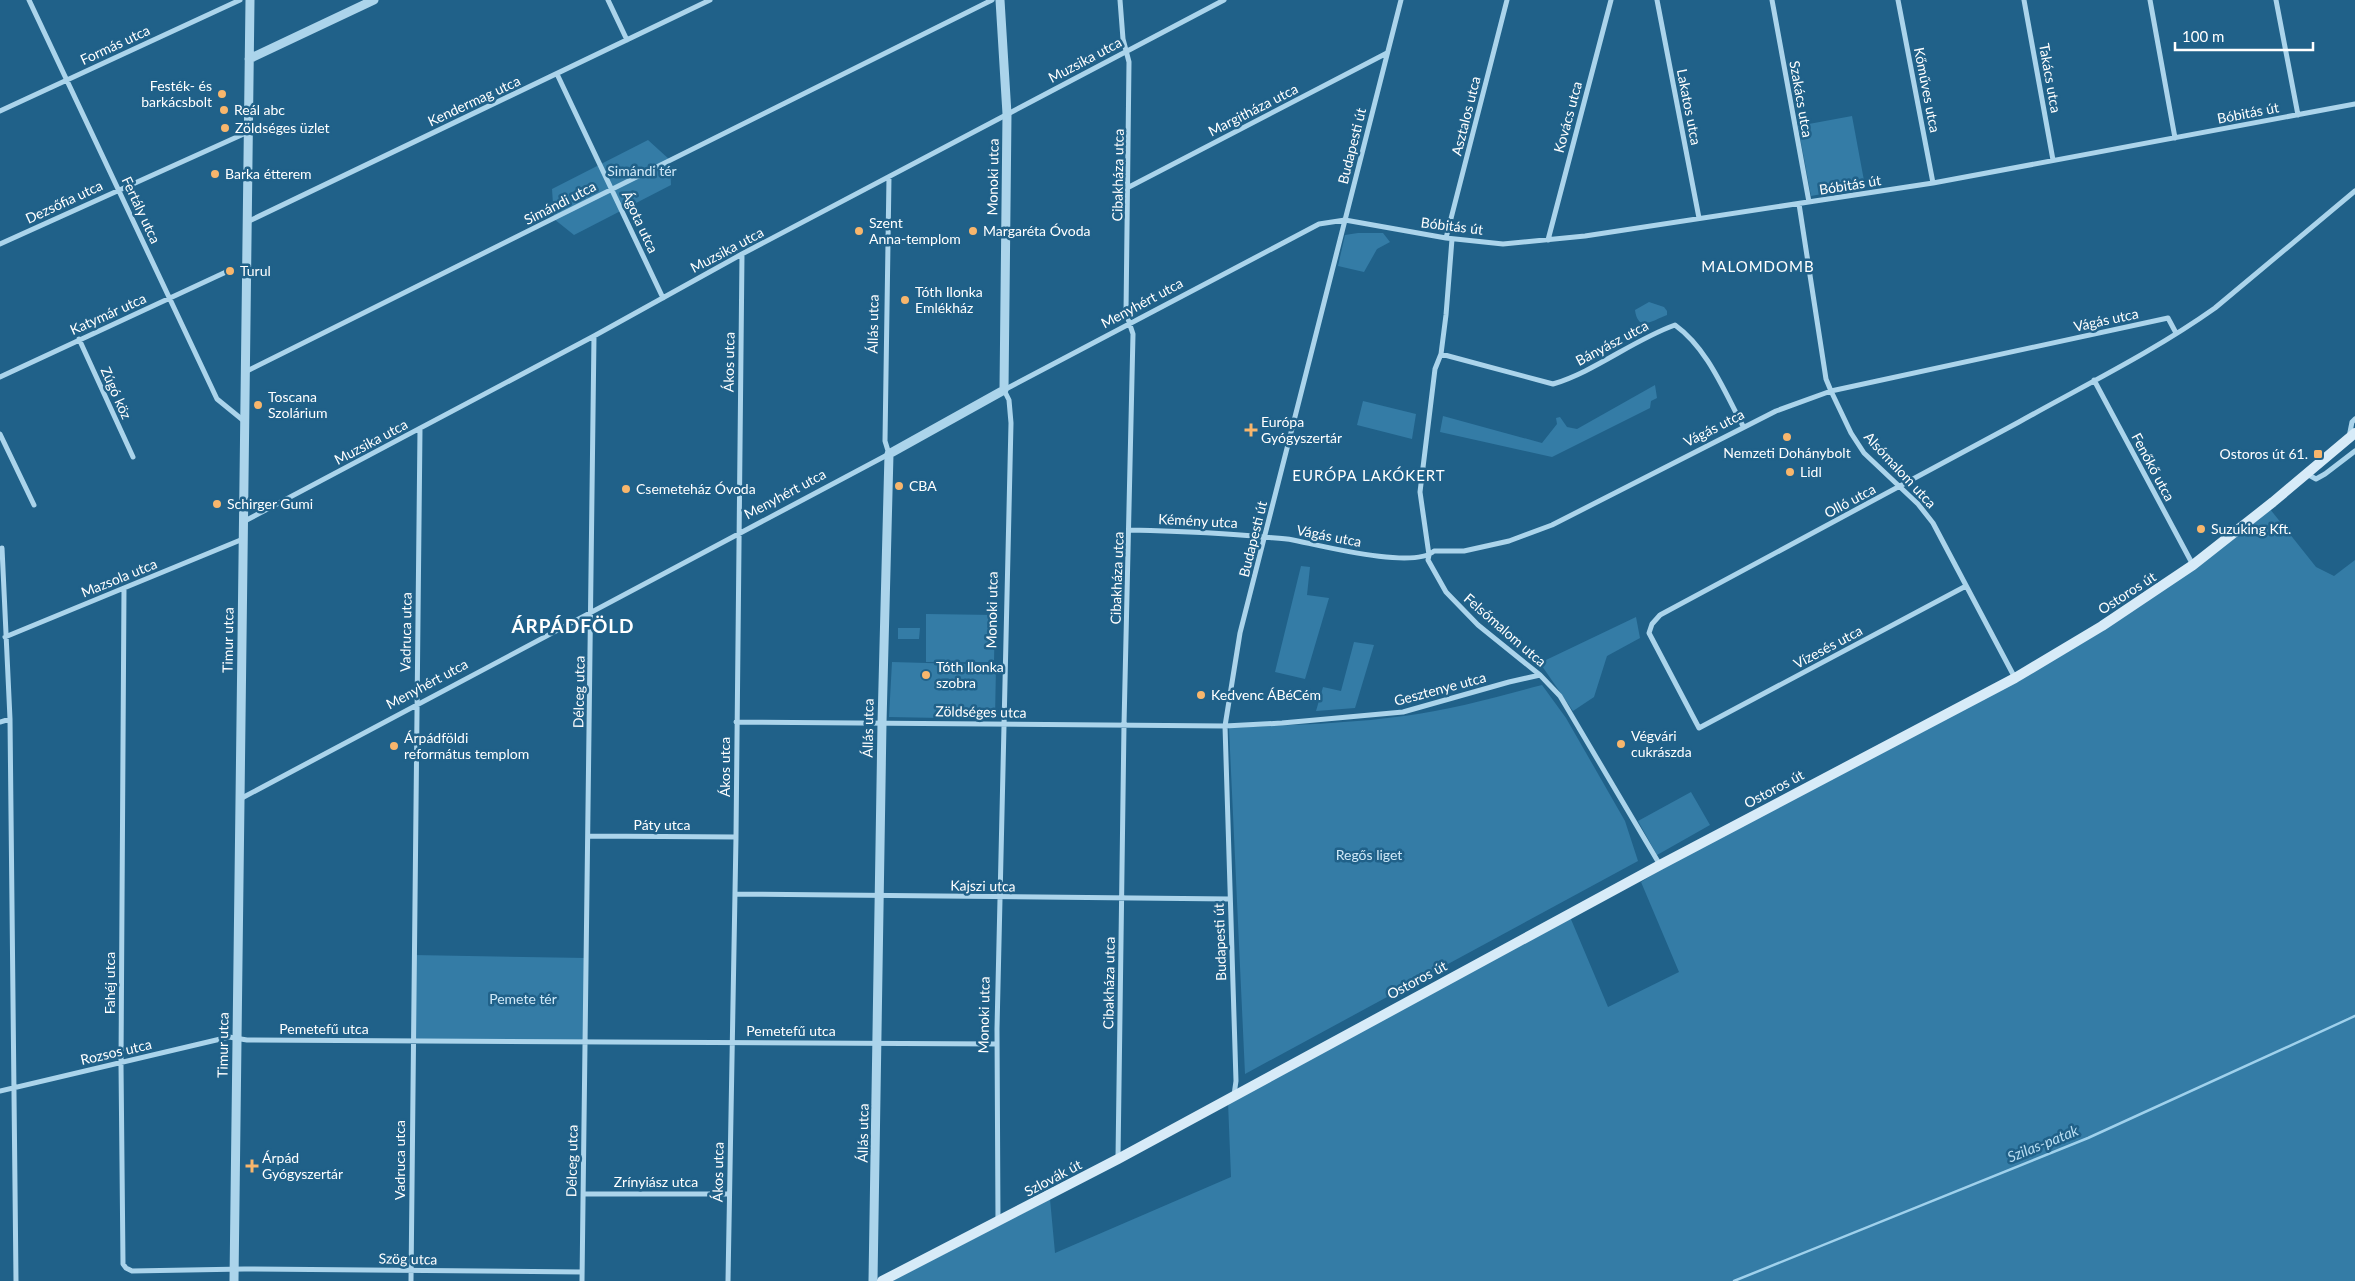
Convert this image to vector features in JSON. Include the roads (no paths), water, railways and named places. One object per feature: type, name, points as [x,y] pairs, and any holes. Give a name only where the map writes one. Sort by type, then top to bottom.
[{"type":"main road","name":"Ostoros út","points":[[1234,1095],[1660,865],[2015,678],[2102,626],[2192,565],[2352,436]]},
{"type":"main road","name":"Szlovák út","points":[[882,1281],[1118,1159],[1234,1095]]},
{"type":"street","name":"Fertály utca","points":[[29,0],[217,399],[244,421]]},
{"type":"street","name":"Formás utca","points":[[0,111],[240,0]]},
{"type":"street","name":"Timur utca","points":[[234,1281],[250,0]]},
{"type":"street","points":[[249,59],[374,0]]},
{"type":"street","points":[[608,0],[627,40]]},
{"type":"street","name":"Kendermag utca","points":[[247,222],[710,0]]},
{"type":"street","name":"Simándi utca","points":[[245,372],[992,0]]},
{"type":"street","name":"Monoki utca","points":[[998,1222],[997,1044],[1011,423],[1008,400],[1004,390],[1007,114],[1000,0]]},
{"type":"street","name":"Cibakháza utca","points":[[1118,1159],[1124,725],[1134,334],[1126,313],[1130,62],[1123,40],[1120,0]]},
{"type":"street","name":"Muzsika utca","points":[[243,522],[594,336],[742,254],[1224,0]]},
{"type":"street","name":"Budapesti út","points":[[1234,1095],[1236,1082],[1225,726],[1240,633],[1401,0]]},
{"type":"street","name":"Asztalos utca","points":[[1449,238],[1507,0]]},
{"type":"street","name":"Kovács utca","points":[[1548,240],[1611,0]]},
{"type":"street","name":"Lakatos utca","points":[[1657,0],[1699,218]]},
{"type":"street","name":"Szakács utca","points":[[1772,0],[1809,202]]},
{"type":"street","name":"Kőműves utca","points":[[1898,0],[1933,183]]},
{"type":"street","name":"Takács utca","points":[[2024,0],[2053,160]]},
{"type":"street","points":[[2150,0],[2176,138]]},
{"type":"street","points":[[2276,0],[2298,115]]},
{"type":"street","name":"Margitháza utca","points":[[1129,187],[1387,53]]},
{"type":"street","name":"Ágota utca","points":[[557,74],[663,298]]},
{"type":"street","name":"Bóbitás út","points":[[1344,220],[1449,238],[1502,244],[1585,236],[1933,183],[2355,104]]},
{"type":"street","name":"Dezsőfia utca","points":[[0,244],[119,188],[248,132]]},
{"type":"street","name":"Állás utca","points":[[873,1281],[882,723],[889,454],[885,441],[889,177]]},
{"type":"street","points":[[2094,380],[2176,333],[2215,308],[2355,191]]},
{"type":"street","name":"Alsómalom utca","points":[[1799,204],[1826,379],[1830,391],[1851,434],[1864,453],[1918,504],[1933,523],[2015,678]]},
{"type":"street","name":"Menyhért utca","points":[[240,799],[889,454],[1004,390],[1319,224],[1344,220]]},
{"type":"street","name":"Felsőmalom utca","points":[[1449,238],[1446,315],[1440,354],[1435,369],[1420,484],[1421,511],[1429,555],[1428,560],[1446,592],[1478,625],[1540,675],[1560,696],[1660,865]]},
{"type":"street","name":"Ákos utca","points":[[728,1281],[736,837],[742,254]]},
{"type":"street","name":"Katymár utca","points":[[0,377],[226,272]]},
{"type":"street","name":"Vágás utca","points":[[1265,538],[1291,539],[1330,549],[1404,558],[1429,555],[1434,550],[1464,551],[1509,541],[1552,525],[1743,426],[1776,411],[1830,391],[2168,318],[2176,333]]},
{"type":"street","name":"Bányász utca","points":[[1440,354],[1553,384],[1568,380],[1625,348],[1675,324],[1689,335],[1704,356],[1743,426]]},
{"type":"street","name":"Délceg utca","points":[[582,1281],[594,336]]},
{"type":"street","name":"Zúgó köz","points":[[79,339],[133,457]]},
{"type":"street","name":"Olló utca","points":[[1700,728],[1649,633],[1652,624],[1660,616],[2094,380]]},
{"type":"street","name":"Fenőkő utca","points":[[2094,380],[2192,565]]},
{"type":"street","name":"Ostoros út","points":[[2352,436],[2352,422],[2355,419]]},
{"type":"street","name":"Vadruca utca","points":[[411,1281],[412,1040],[420,429]]},
{"type":"street","points":[[0,434],[34,505]]},
{"type":"street","points":[[2306,474],[2316,479],[2326,474],[2355,451]]},
{"type":"street","name":"Kémény utca","points":[[1130,530],[1226,532],[1265,538]]},
{"type":"street","name":"Mazsola utca","points":[[5,637],[242,540]]},
{"type":"street","points":[[2,548],[10,718],[16,1281]]},
{"type":"street","name":"Vízesés utca","points":[[1700,728],[1966,586]]},
{"type":"street","name":"Fahéj utca","points":[[124,588],[121,1064],[124,1264],[126,1268],[132,1271],[234,1270]]},
{"type":"street","name":"Gesztenye utca","points":[[1225,726],[1403,712],[1540,675]]},
{"type":"street","points":[[0,722],[10,718]]},
{"type":"street","name":"Zöldséges utca","points":[[736,722],[1225,726]]},
{"type":"street","name":"Páty utca","points":[[589,836],[736,837]]},
{"type":"street","name":"Kajszi utca","points":[[735,894],[1230,899]]},
{"type":"street","name":"Rozsos utca","points":[[0,1091],[14,1086],[121,1064],[202,1043],[229,1037],[236,1038]]},
{"type":"street","name":"Pemetefű utca","points":[[236,1038],[247,1040],[412,1040]]},
{"type":"street","points":[[412,1040],[585,1042]]},
{"type":"street","name":"Pemetefű utca","points":[[585,1042],[997,1044]]},
{"type":"street","name":"Zrínyiász utca","points":[[583,1194],[729,1194]]},
{"type":"street","name":"Szög utca","points":[[234,1270],[582,1272]]},
{"type":"waterway","name":"Szilas-patak","points":[[1734,1281],[2088,1138],[2355,1016]]},
{"type":"place","name":"Festék- és barkácsbolt","points":[[222,94]]},
{"type":"place","name":"Reál abc","points":[[224,110]]},
{"type":"place","name":"Zöldséges üzlet","points":[[225,128]]},
{"type":"place","name":"Barka étterem","points":[[215,174]]},
{"type":"place","name":"Szent Anna-templom","points":[[859,231]]},
{"type":"place","name":"Margaréta Óvoda","points":[[973,231]]},
{"type":"place","name":"Turul","points":[[230,271]]},
{"type":"place","name":"Tóth Ilonka Emlékház","points":[[905,300]]},
{"type":"place","name":"Toscana Szolárium","points":[[258,405]]},
{"type":"place","name":"Európa Gyógyszertár","points":[[1251,430]]},
{"type":"place","name":"Nemzeti Dohánybolt","points":[[1787,437]]},
{"type":"place","name":"Ostoros út 61.","points":[[2318,454]]},
{"type":"place","name":"Lidl","points":[[1790,472]]},
{"type":"place","name":"CBA","points":[[899,486]]},
{"type":"place","name":"Csemeteház Óvoda","points":[[626,489]]},
{"type":"place","name":"Schirger Gumi","points":[[217,504]]},
{"type":"place","name":"Suzuking Kft.","points":[[2201,529]]},
{"type":"place","name":"Tóth Ilonka szobra","points":[[926,675]]},
{"type":"place","name":"Kedvenc ÁBéCém","points":[[1201,695]]},
{"type":"place","name":"Végvári cukrászda","points":[[1621,744]]},
{"type":"place","name":"Árpádföldi református templom","points":[[394,746]]},
{"type":"place","name":"Árpád Gyógyszertár","points":[[252,1166]]},
{"type":"district","name":"MALOMDOMB","points":[[1758,267]]},
{"type":"district","name":"EURÓPA LAKÓKERT","points":[[1369,476]]},
{"type":"district","name":"ÁRPÁDFÖLD","points":[[573,626]]},
{"type":"park label","name":"Simándi tér","points":[[642,171]]},
{"type":"park label","name":"Regős liget","points":[[1369,855]]},
{"type":"park label","name":"Pemete tér","points":[[523,999]]}]
